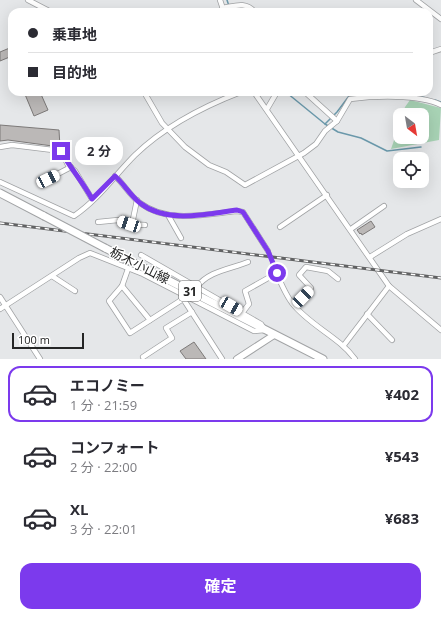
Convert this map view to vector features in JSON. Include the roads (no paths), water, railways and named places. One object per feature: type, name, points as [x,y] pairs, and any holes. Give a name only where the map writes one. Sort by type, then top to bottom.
[{"type":"main road","name":"栃木小山線","points":[[0,193],[323,359]]},
{"type":"main road","points":[[237,359],[274,335]]},
{"type":"street","points":[[28,0],[43,8]]},
{"type":"street","points":[[416,0],[427,8]]},
{"type":"street","points":[[230,8],[244,4],[251,8]]},
{"type":"street","points":[[433,13],[441,19]]},
{"type":"street","points":[[146,96],[167,129],[185,147],[197,156],[246,185],[316,144],[325,131],[337,121],[350,99],[381,98],[391,96]]},
{"type":"street","points":[[0,182],[74,216],[150,140],[209,104],[230,96]]},
{"type":"street","points":[[257,96],[351,229],[389,286],[441,330]]},
{"type":"street","points":[[267,108],[274,96]]},
{"type":"street","points":[[309,96],[337,121]]},
{"type":"street","points":[[400,96],[441,105]]},
{"type":"street","points":[[0,147],[12,145],[61,151],[71,168],[81,179],[92,199]]},
{"type":"street","points":[[48,179],[71,168]]},
{"type":"street","points":[[115,176],[124,184],[137,200],[150,209],[168,215],[200,215],[237,210],[243,212],[268,251]]},
{"type":"street","points":[[280,227],[327,195]]},
{"type":"street","points":[[132,224],[137,200]]},
{"type":"street","points":[[351,229],[384,206]]},
{"type":"street","points":[[168,215],[181,238]]},
{"type":"street","points":[[98,222],[118,220],[132,224],[145,225]]},
{"type":"street","points":[[370,257],[407,234],[441,220]]},
{"type":"street","points":[[0,309],[87,253],[143,274],[254,331],[265,330],[261,324],[141,256]]},
{"type":"street","points":[[197,287],[200,282],[229,267],[235,267],[248,262]]},
{"type":"street","points":[[273,264],[294,305],[304,315],[344,345],[355,359]]},
{"type":"street","points":[[294,305],[311,288],[299,274],[306,267],[328,271],[338,279]]},
{"type":"street","points":[[128,268],[122,286],[109,300],[130,333],[183,299]]},
{"type":"street","points":[[242,313],[249,304],[245,290],[277,273]]},
{"type":"street","points":[[52,276],[75,290]]},
{"type":"street","points":[[122,286],[150,320]]},
{"type":"street","points":[[344,345],[389,286]]},
{"type":"street","points":[[181,294],[222,359]]},
{"type":"street","points":[[0,297],[40,359]]},
{"type":"street","points":[[143,357],[172,338],[166,328],[192,312]]},
{"type":"street","points":[[367,314],[392,340]]},
{"type":"lane","points":[[268,251],[273,264]]},
{"type":"waterway","points":[[227,0],[230,8]]},
{"type":"waterway","points":[[291,96],[325,124],[337,112],[349,96]]},
{"type":"waterway","points":[[419,96],[426,98]]},
{"type":"waterway","points":[[435,100],[441,102]]},
{"type":"waterway","points":[[325,124],[338,132],[361,138],[387,151],[421,147]]},
{"type":"railway","points":[[0,223],[441,278]]}]
